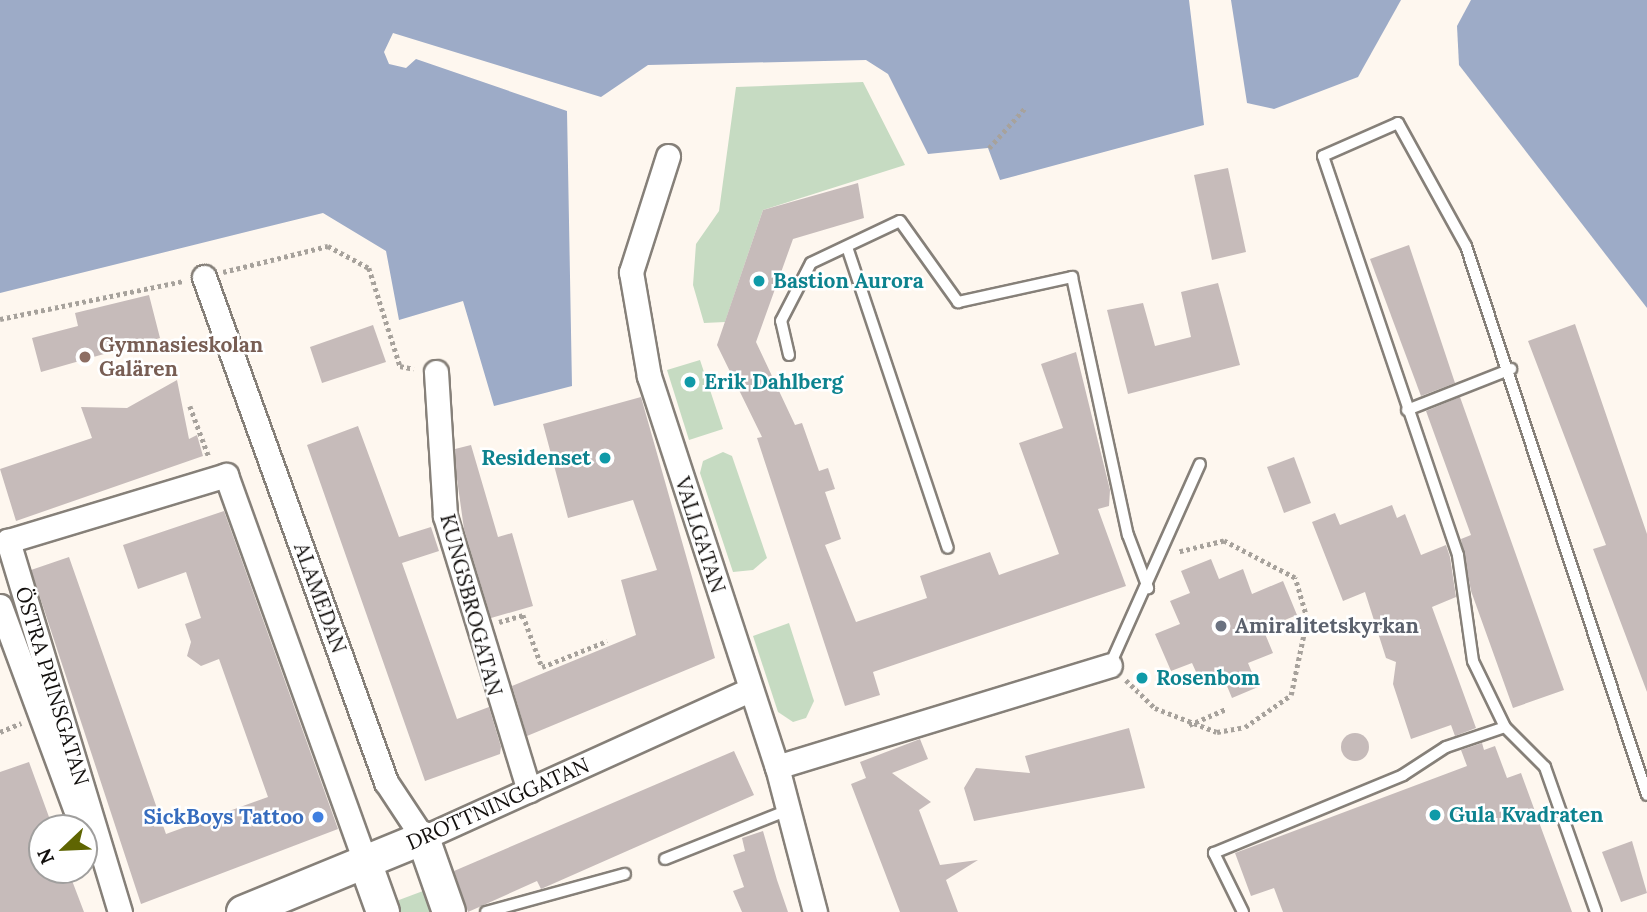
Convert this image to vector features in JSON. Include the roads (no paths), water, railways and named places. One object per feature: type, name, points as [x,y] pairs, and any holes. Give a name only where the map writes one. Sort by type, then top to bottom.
[{"type":"street","name":"VALLGATAN","points":[[668,156],[631,272],[649,376],[777,766],[815,912]]},
{"type":"street","name":"ALAMEDAN","points":[[204,277],[386,782],[423,838],[449,912]]},
{"type":"street","name":"KUNGSBROGATAN","points":[[436,372],[445,516],[475,629],[529,790]]},
{"type":"street","name":"ÖSTRA PRINSGATAN","points":[[118,912],[8,541],[226,475],[365,862]]},
{"type":"street","name":"ÖSTRA PRINSGATAN","points":[[0,606],[77,814]]},
{"type":"street","points":[[777,766],[1110,665]]},
{"type":"street","name":"DROTTNINGGATAN","points":[[243,912],[423,838],[750,690]]},
{"type":"street","points":[[365,862],[383,912]]},
{"type":"street","name":"ÖSTRA PRINSGATAN","points":[[98,865],[118,912]]},
{"type":"lane","points":[[1596,912],[1545,767],[1505,727],[1474,661],[1458,555],[1323,156],[1398,123],[1466,246],[1511,369],[1647,795]]},
{"type":"lane","points":[[789,355],[781,321],[811,263],[900,221],[958,302],[1072,277],[1128,535],[1148,588]]},
{"type":"lane","points":[[848,247],[948,548]]},
{"type":"lane","points":[[1407,410],[1511,369]]},
{"type":"lane","points":[[1110,665],[1164,554],[1200,464]]},
{"type":"lane","points":[[1243,912],[1214,853],[1403,775],[1446,747],[1505,727]]},
{"type":"lane","points":[[665,859],[788,810]]},
{"type":"lane","points":[[486,912],[625,874]]},
{"type":"water","points":[[0,0],[1189,0],[1204,125],[1000,180],[988,148],[928,154],[888,74],[866,60],[648,65],[601,97],[393,33],[384,52],[389,64],[406,68],[416,59],[567,111],[572,386],[494,406],[463,301],[399,320],[386,251],[323,213],[0,293]]},
{"type":"water","points":[[1231,0],[1401,0],[1358,77],[1274,109],[1247,103]]},
{"type":"water","points":[[1471,0],[1647,0],[1647,308],[1459,65],[1457,26]]},
{"type":"place","name":"Bastion Aurora","points":[[759,281]]},
{"type":"place","name":"Gymnasieskolan Galären","points":[[85,357]]},
{"type":"place","name":"Erik Dahlberg","points":[[690,382]]},
{"type":"place","name":"Residenset","points":[[605,458]]},
{"type":"place","name":"Amiralitetskyrkan","points":[[1221,626]]},
{"type":"place","name":"Rosenbom","points":[[1142,678]]},
{"type":"place","name":"Gula Kvadraten","points":[[1435,815]]},
{"type":"place","name":"SickBoys Tattoo","points":[[318,817]]}]
